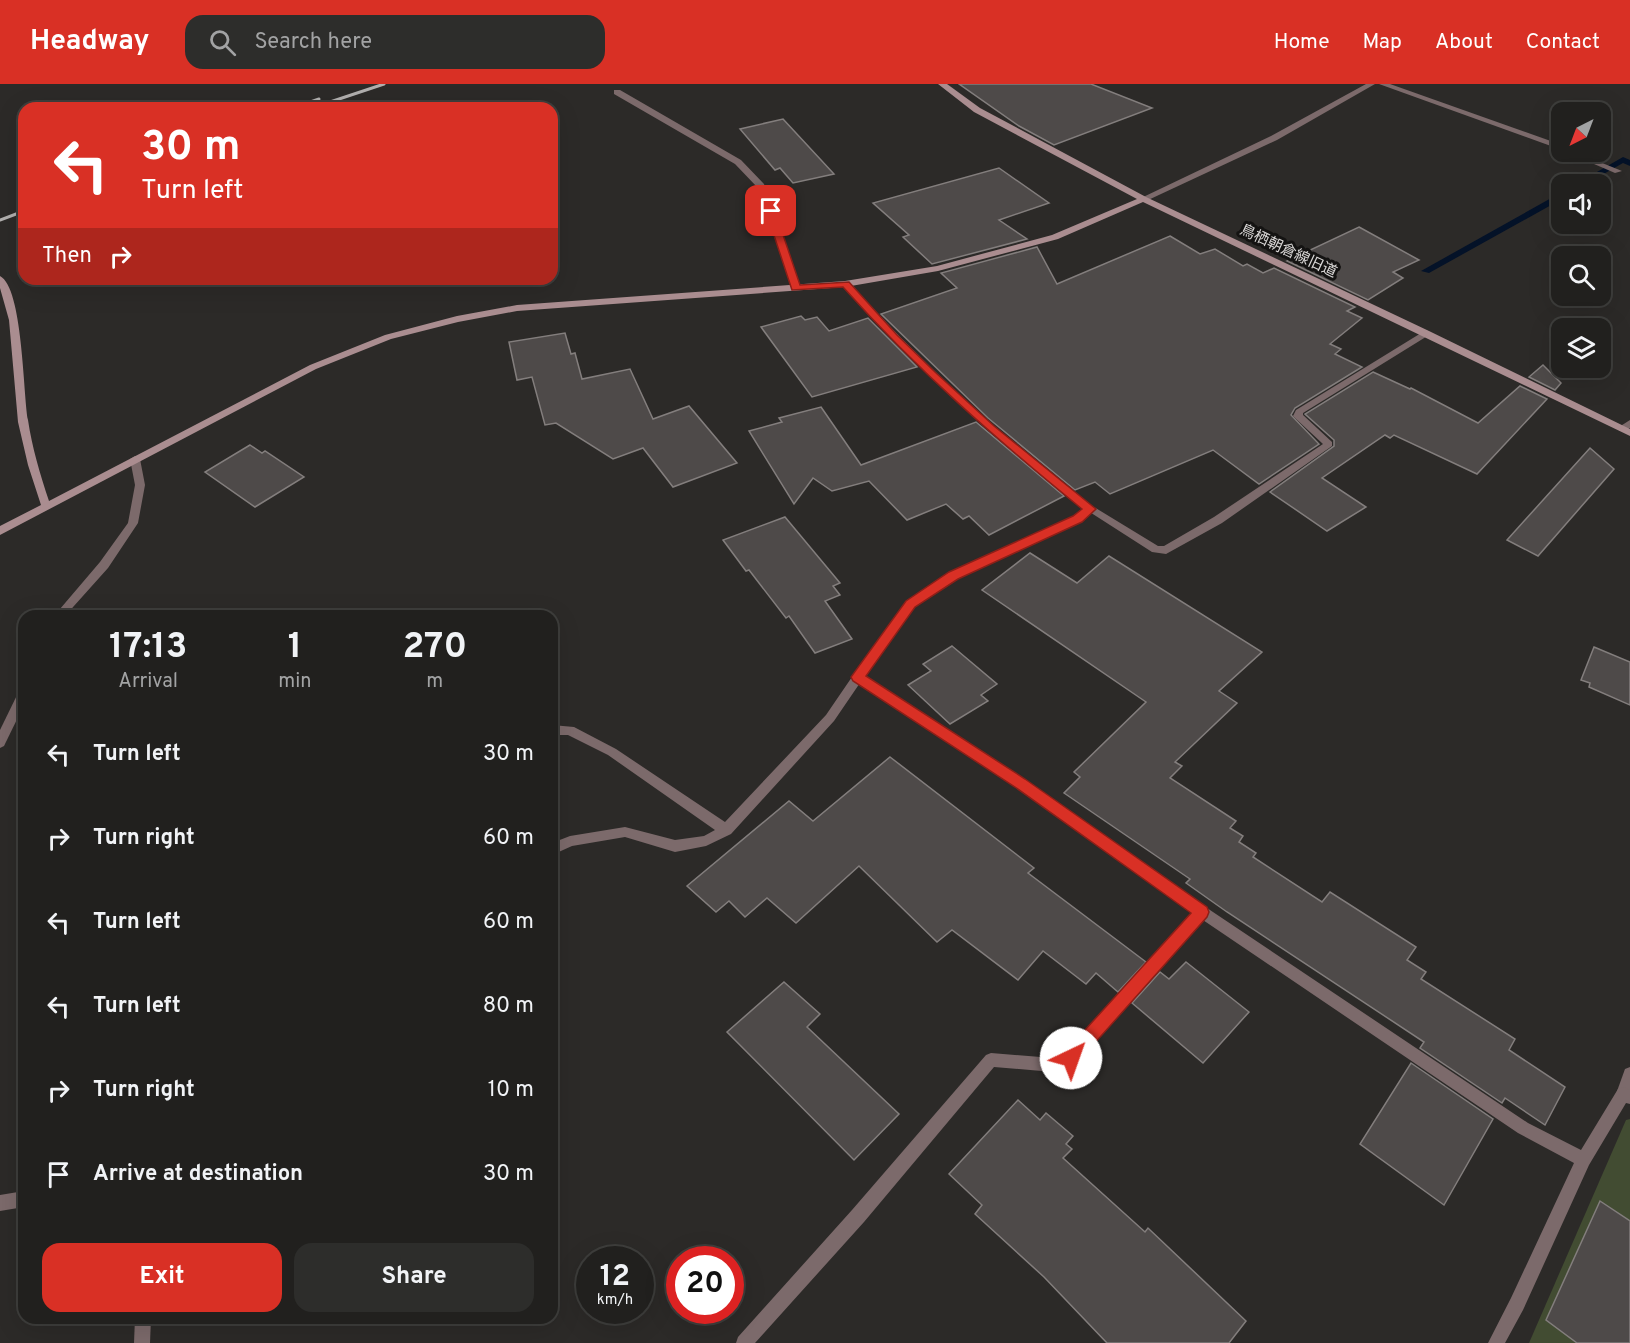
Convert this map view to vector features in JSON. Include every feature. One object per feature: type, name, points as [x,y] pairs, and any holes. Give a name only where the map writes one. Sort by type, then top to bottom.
[{"type":"street","name":"鳥栖朝倉線旧道","points":[[942,84],[977,110],[1143,199],[1627,428]]},
{"type":"street","points":[[0,531],[313,367],[355,348],[428,326],[517,308],[845,284],[939,268],[1029,245],[1092,222],[1274,138],[1371,84]]},
{"type":"street","points":[[1383,84],[1551,144]]},
{"type":"street","points":[[617,92],[738,162],[761,186],[796,288]]},
{"type":"street","points":[[1595,162],[1618,171]]},
{"type":"street","points":[[0,279],[16,328],[19,394],[32,467],[46,506]]},
{"type":"street","points":[[845,284],[893,337],[973,413],[1090,509],[1156,549],[1166,550],[1218,520],[1329,444],[1298,416],[1299,412],[1426,333]]},
{"type":"street","points":[[64,610],[104,565],[132,523],[140,485],[135,459]]},
{"type":"street","points":[[558,846],[570,841],[625,832],[675,846],[706,841],[726,830],[830,718],[911,604],[954,576],[1077,519],[1090,509]]},
{"type":"street","points":[[858,677],[1020,783],[1202,912],[1523,1128],[1584,1160]]},
{"type":"street","points":[[0,743],[18,705]]},
{"type":"street","points":[[558,729],[570,730],[612,752],[726,830]]},
{"type":"street","points":[[744,1343],[991,1060],[1053,1065],[1071,1058],[1202,912]]},
{"type":"street","points":[[1496,1343],[1517,1304],[1584,1160],[1627,1096],[1630,1074]]},
{"type":"street","points":[[0,1203],[18,1200]]},
{"type":"street","points":[[142,1343],[143,1324]]},
{"type":"green space","points":[[1630,1119],[1630,1343],[1529,1343],[1626,1120]]},
{"type":"building","points":[[959,84],[1091,84],[1152,108],[1054,145],[1019,126]]},
{"type":"building","points":[[783,119],[834,174],[793,183],[780,168],[775,170],[740,129]]},
{"type":"building","points":[[999,168],[1049,203],[999,220],[1027,239],[932,264],[903,237],[909,235],[873,203]]},
{"type":"building","points":[[1359,227],[1419,260],[1393,272],[1403,278],[1368,300],[1287,261]]},
{"type":"building","points":[[1170,236],[1200,254],[1215,249],[1243,266],[1247,264],[1263,273],[1274,268],[1355,307],[1347,311],[1362,318],[1330,344],[1341,349],[1335,354],[1362,367],[1295,408],[1291,415],[1319,444],[1259,484],[1213,450],[1110,494],[1095,482],[1075,490],[988,418],[881,314],[957,288],[941,273],[1037,247],[1057,284]]},
{"type":"building","points":[[801,316],[805,320],[817,317],[829,331],[868,318],[917,367],[812,397],[761,327]]},
{"type":"building","points":[[565,333],[571,354],[575,353],[582,379],[630,369],[653,419],[689,406],[737,463],[673,487],[643,448],[613,459],[556,423],[545,425],[532,377],[517,380],[509,342]]},
{"type":"building","points":[[1543,365],[1551,373],[1551,378],[1556,378],[1561,383],[1555,390],[1529,377]]},
{"type":"building","points":[[1373,372],[1411,388],[1478,423],[1520,386],[1547,399],[1477,474],[1394,435],[1390,438],[1385,435],[1322,478],[1366,507],[1327,531],[1270,492],[1334,446],[1334,440],[1305,414]]},
{"type":"building","points":[[821,407],[861,465],[976,422],[1064,496],[989,535],[969,516],[963,519],[946,504],[907,520],[869,481],[832,491],[813,478],[794,504],[749,431],[782,422],[779,418]]},
{"type":"building","points":[[250,445],[262,453],[265,451],[304,477],[255,507],[205,472]]},
{"type":"building","points":[[1590,448],[1614,469],[1538,556],[1507,540]]},
{"type":"building","points":[[785,517],[840,583],[833,586],[840,595],[825,601],[852,639],[815,653],[789,616],[786,618],[723,540]]},
{"type":"building","points":[[1030,553],[1077,583],[1109,556],[1262,652],[1219,691],[1237,703],[1175,762],[1182,766],[1170,778],[1236,821],[1230,828],[1243,836],[1239,842],[1256,853],[1253,857],[1322,902],[1330,892],[1416,947],[1407,960],[1426,972],[1421,979],[1515,1039],[1509,1050],[1565,1087],[1545,1125],[1505,1098],[1502,1103],[1420,1048],[1424,1042],[1227,912],[1186,883],[1190,879],[1064,793],[1080,777],[1074,772],[1146,702],[982,590]]},
{"type":"building","points":[[952,646],[997,684],[981,695],[988,701],[950,724],[908,685],[931,671],[923,664]]},
{"type":"building","points":[[1594,647],[1630,662],[1630,705],[1589,687],[1590,683],[1581,680]]},
{"type":"building","points":[[890,757],[1034,868],[1028,873],[1146,962],[1118,992],[1096,973],[1086,984],[1043,951],[1018,980],[952,930],[937,942],[859,866],[796,923],[767,898],[745,917],[729,901],[716,912],[687,886],[789,801],[813,821]]},
{"type":"building","points":[[1186,962],[1249,1012],[1203,1063],[1132,1003],[1160,972],[1169,979]]},
{"type":"building","points":[[784,982],[820,1014],[807,1027],[899,1114],[854,1160],[727,1032]]},
{"type":"building","points":[[1411,1063],[1493,1119],[1444,1205],[1360,1144]]},
{"type":"building","points":[[1018,1100],[1040,1120],[1046,1113],[1073,1136],[1066,1144],[1072,1149],[1063,1158],[1145,1232],[1148,1228],[1246,1321],[1229,1343],[1107,1343],[1044,1277],[975,1214],[982,1205],[949,1174]]},
{"type":"building","points":[[1600,1201],[1630,1221],[1630,1343],[1577,1343],[1546,1320]]},
{"type":"waterway","points":[[1598,174],[1623,160],[1630,163]]},
{"type":"waterway","points":[[1426,271],[1551,201]]},
{"type":"railway","points":[[330,102],[384,84]]},
{"type":"railway","points":[[310,102],[319,99]]},
{"type":"railway","points":[[0,220],[18,213]]},
{"type":"route","points":[[771,211],[796,288],[845,284],[893,337],[931,374],[990,428],[1090,509],[1077,519],[954,576],[911,604],[858,677],[1020,783],[1202,912],[1071,1058]]}]
